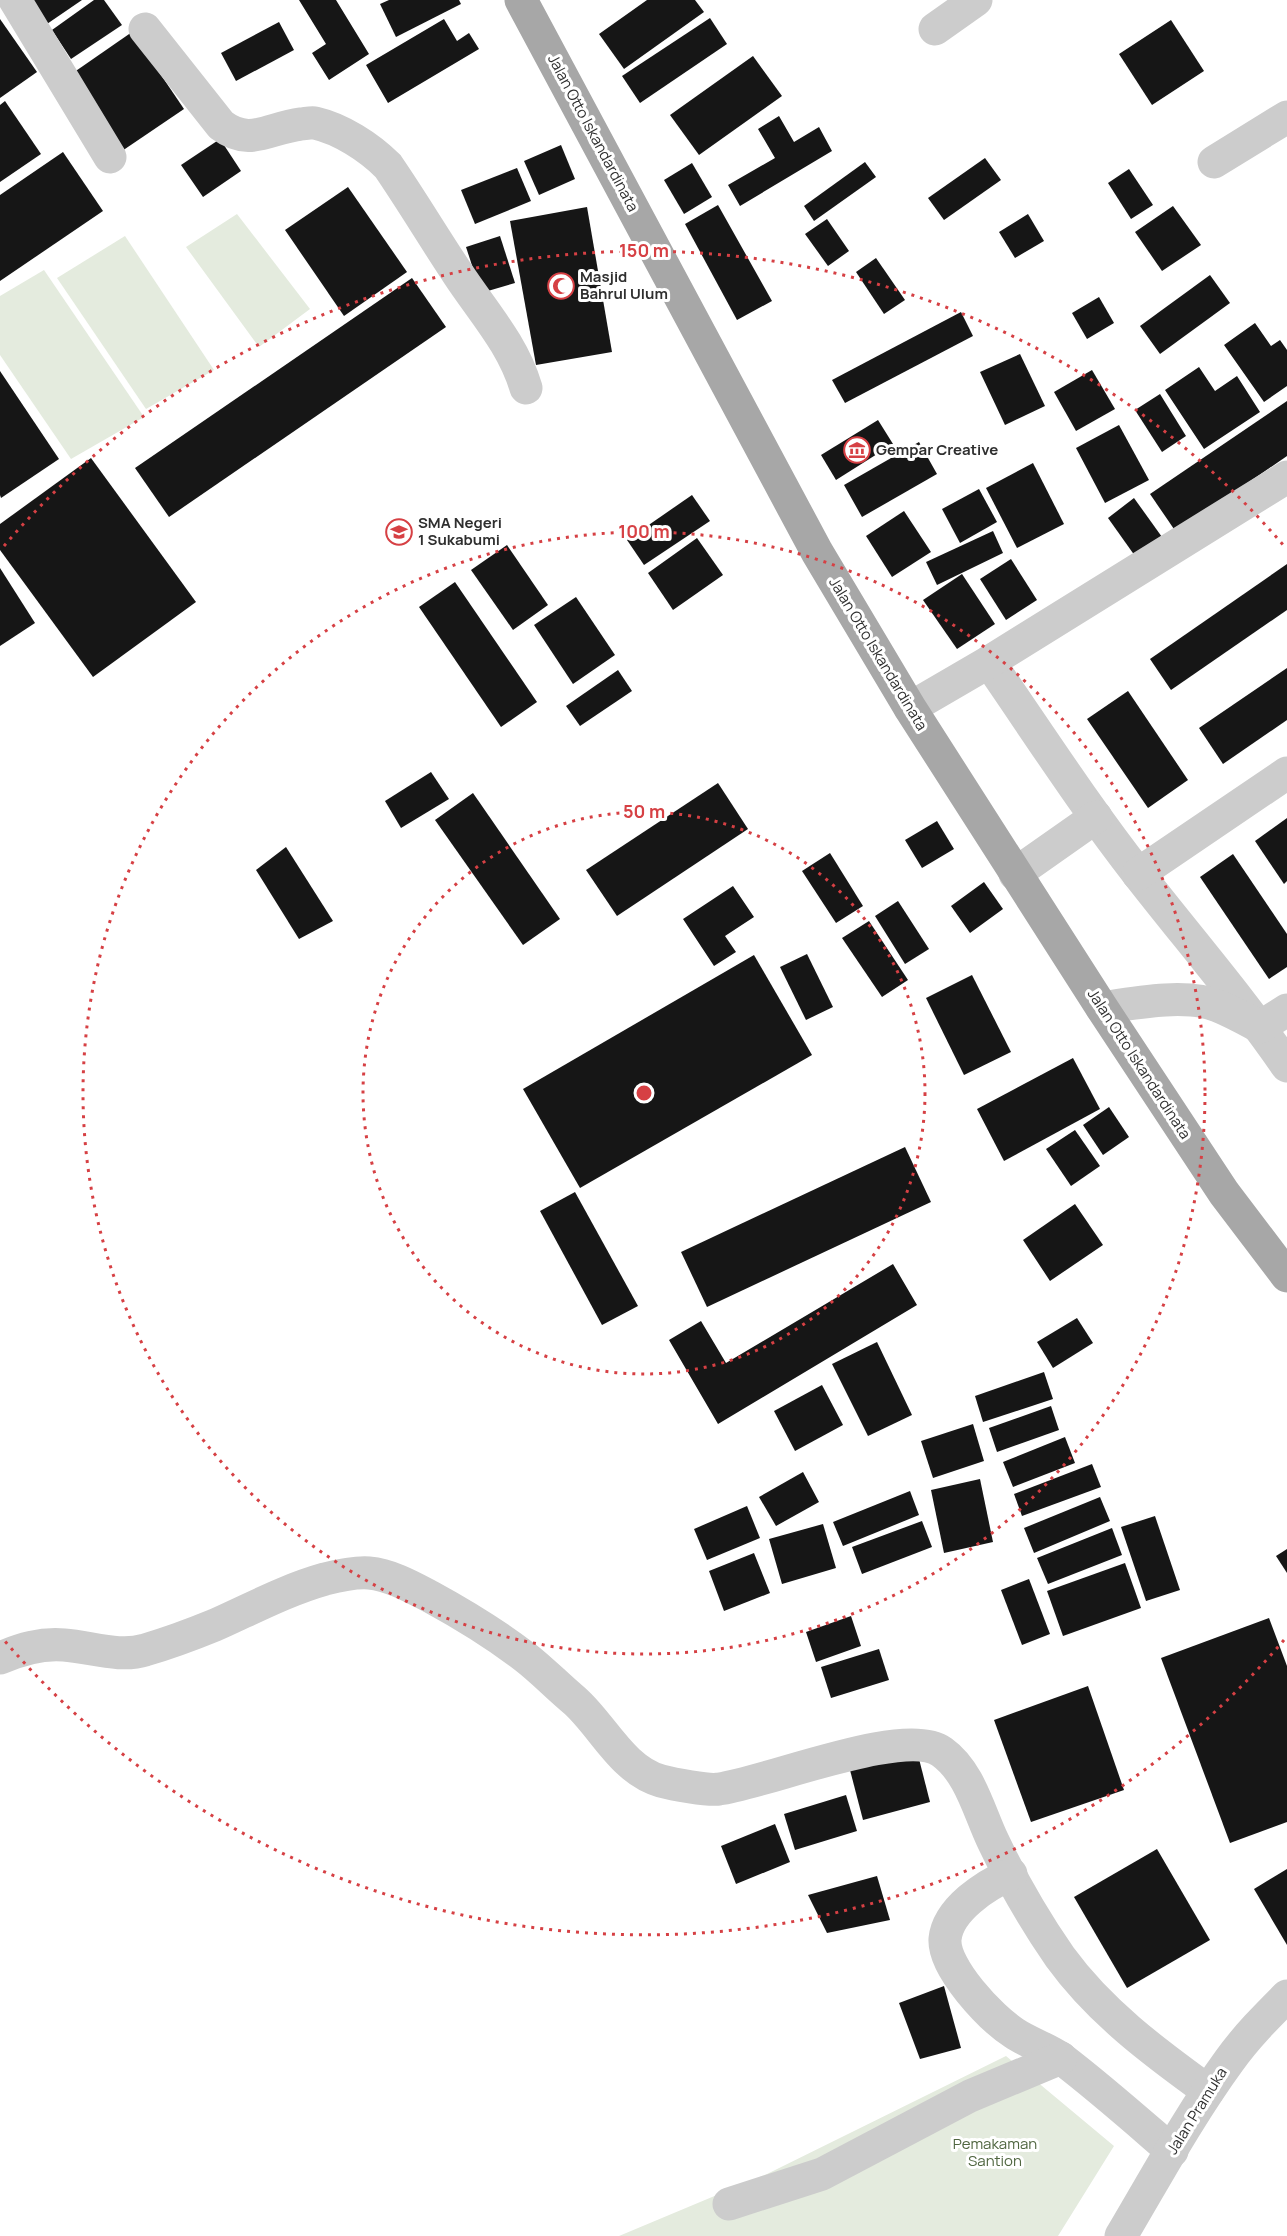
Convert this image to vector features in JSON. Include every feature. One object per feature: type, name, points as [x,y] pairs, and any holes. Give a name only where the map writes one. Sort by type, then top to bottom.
[{"type":"main road","name":"Jalan Otto Iskandardinata","points":[[521,0],[817,552],[910,708],[1015,874],[1224,1193],[1287,1276]]},
{"type":"street","points":[[15,0],[110,157]]},
{"type":"street","points":[[935,29],[976,0]]},
{"type":"street","points":[[145,29],[220,125],[233,134],[247,137],[295,125],[314,123],[346,136],[375,154],[388,166],[459,275],[500,332],[516,360],[526,388]]},
{"type":"street","points":[[1214,162],[1287,117]]},
{"type":"street","points":[[910,708],[989,662],[1287,477]]},
{"type":"street","points":[[989,662],[1096,818],[1138,874],[1274,1019],[1287,1065]]},
{"type":"street","points":[[1138,874],[1287,773]]},
{"type":"street","points":[[1015,874],[1096,818]]},
{"type":"street","points":[[1102,1008],[1150,1001],[1189,1001],[1217,1005],[1274,1019]]},
{"type":"street","points":[[0,1658],[18,1650],[40,1645],[64,1645],[122,1653],[138,1652],[212,1626],[286,1592],[327,1578],[368,1573],[404,1582],[463,1614],[526,1658],[581,1707],[616,1749],[641,1772],[660,1781],[716,1790],[829,1759],[869,1751],[917,1744],[938,1749],[954,1762],[966,1781],[1011,1874],[1060,1957],[1095,1998],[1146,2046],[1208,2091]]},
{"type":"street","points":[[1011,1874],[978,1891],[949,1925],[945,1941],[948,1957],[985,2010],[1014,2033],[1061,2058],[1172,2151]]},
{"type":"street","name":"Jalan Pramuka","points":[[1121,2236],[1208,2091],[1255,2028],[1287,1996]]},
{"type":"street","points":[[729,2204],[822,2174],[970,2096],[1061,2058]]},
{"type":"green space","points":[[237,214],[310,309],[259,347],[186,247]]},
{"type":"green space","points":[[125,236],[214,370],[146,409],[57,278]]},
{"type":"green space","points":[[44,270],[144,417],[71,459],[0,355],[0,296]]},
{"type":"green space","name":"Pemakaman Santion","points":[[1006,2056],[1114,2146],[1058,2236],[619,2236],[767,2174]]},
{"type":"building","points":[[27,0],[82,0],[44,26]]},
{"type":"building","points":[[94,0],[104,0],[122,25],[71,59],[52,30]]},
{"type":"building","points":[[299,0],[336,0],[369,54],[329,80],[312,53],[326,44]]},
{"type":"building","points":[[389,0],[459,0],[461,4],[396,37],[380,4]]},
{"type":"building","points":[[647,0],[695,0],[704,12],[624,69],[599,34]]},
{"type":"building","points":[[710,18],[727,44],[640,103],[622,76]]},
{"type":"building","points":[[0,19],[37,72],[0,98]]},
{"type":"building","points":[[444,19],[457,41],[469,33],[479,49],[388,103],[366,65]]},
{"type":"building","points":[[1171,20],[1204,71],[1152,105],[1119,54]]},
{"type":"building","points":[[279,22],[294,50],[236,81],[221,53]]},
{"type":"building","points":[[132,32],[184,109],[122,151],[70,75]]},
{"type":"building","points":[[753,56],[782,96],[699,155],[670,115]]},
{"type":"building","points":[[5,101],[41,154],[0,182],[0,105]]},
{"type":"building","points":[[779,116],[794,142],[819,127],[832,151],[740,206],[728,185],[775,158],[758,129]]},
{"type":"building","points":[[220,139],[241,171],[203,197],[181,165]]},
{"type":"building","points":[[561,145],[575,179],[539,195],[524,161]]},
{"type":"building","points":[[63,152],[103,211],[0,281],[0,195]]},
{"type":"building","points":[[985,158],[1001,180],[944,220],[928,198]]},
{"type":"building","points":[[865,162],[876,177],[814,221],[804,206]]},
{"type":"building","points":[[692,163],[712,197],[684,214],[664,180]]},
{"type":"building","points":[[517,168],[531,201],[475,224],[461,190]]},
{"type":"building","points":[[1129,169],[1153,205],[1131,219],[1108,183]]},
{"type":"building","points":[[348,187],[407,272],[344,316],[285,230]]},
{"type":"building","points":[[718,205],[772,301],[737,320],[685,224]]},
{"type":"building","points":[[1173,206],[1201,245],[1162,271],[1135,232]]},
{"type":"building","name":"Masjid Bahrul Ulum","points":[[587,207],[612,352],[536,365],[510,221]]},
{"type":"building","points":[[1028,214],[1044,241],[1015,258],[999,232]]},
{"type":"building","points":[[827,219],[849,251],[828,266],[805,234]]},
{"type":"building","points":[[500,236],[515,283],[481,293],[466,247]]},
{"type":"building","points":[[876,258],[905,300],[884,314],[856,272]]},
{"type":"building","points":[[1210,275],[1230,303],[1160,354],[1140,326]]},
{"type":"building","points":[[412,278],[446,327],[169,517],[135,468]]},
{"type":"building","points":[[1099,297],[1114,323],[1087,339],[1072,313]]},
{"type":"building","points":[[961,312],[973,336],[845,403],[832,380]]},
{"type":"building","points":[[1255,323],[1271,346],[1280,340],[1287,350],[1287,386],[1264,402],[1224,345]]},
{"type":"building","points":[[1020,354],[1045,406],[1005,425],[980,372]]},
{"type":"building","points":[[1199,367],[1215,391],[1237,376],[1260,412],[1204,449],[1165,390]]},
{"type":"building","points":[[1092,370],[1115,409],[1076,431],[1054,392]]},
{"type":"building","points":[[0,371],[59,459],[1,498],[0,495]]},
{"type":"building","points":[[1160,394],[1186,436],[1162,452],[1135,410]]},
{"type":"building","points":[[1287,401],[1287,456],[1176,532],[1150,494]]},
{"type":"building","name":"Gempar Creative","points":[[878,420],[893,444],[836,480],[821,455]]},
{"type":"building","points":[[1119,425],[1149,480],[1105,503],[1076,448]]},
{"type":"building","points":[[919,442],[937,474],[862,517],[844,485]]},
{"type":"building","points":[[91,458],[196,602],[93,677],[0,550],[0,524]]},
{"type":"building","points":[[1033,463],[1064,524],[1017,548],[986,488]]},
{"type":"building","points":[[979,489],[997,522],[960,543],[942,509]]},
{"type":"building","points":[[692,495],[710,521],[644,565],[627,540]]},
{"type":"building","points":[[1134,498],[1162,537],[1135,556],[1108,518]]},
{"type":"building","points":[[904,511],[931,552],[892,577],[866,536]]},
{"type":"building","points":[[993,531],[1003,553],[937,585],[926,562]]},
{"type":"building","points":[[697,538],[723,575],[673,610],[648,573]]},
{"type":"building","points":[[507,545],[548,605],[513,630],[471,570]]},
{"type":"building","points":[[1011,559],[1037,600],[1006,620],[980,579]]},
{"type":"building","points":[[1287,564],[1287,610],[1171,690],[1150,659]]},
{"type":"building","points":[[0,568],[35,623],[0,646]]},
{"type":"building","points":[[962,574],[995,624],[957,649],[923,600]]},
{"type":"building","points":[[455,582],[537,702],[501,727],[419,607]]},
{"type":"building","points":[[576,597],[615,655],[573,684],[534,625]]},
{"type":"building","points":[[1287,668],[1287,720],[1223,764],[1199,728]]},
{"type":"building","points":[[618,670],[632,691],[580,726],[566,706]]},
{"type":"building","points":[[1128,691],[1188,780],[1148,808],[1087,719]]},
{"type":"building","points":[[431,772],[449,799],[401,828],[385,801]]},
{"type":"building","points":[[718,783],[748,829],[617,916],[586,870]]},
{"type":"building","points":[[473,793],[560,919],[523,945],[435,820]]},
{"type":"building","points":[[1287,818],[1287,881],[1284,884],[1255,841]]},
{"type":"building","points":[[937,821],[954,849],[922,868],[905,840]]},
{"type":"building","points":[[286,847],[333,921],[299,939],[256,870]]},
{"type":"building","points":[[830,853],[863,906],[836,923],[802,871]]},
{"type":"building","points":[[1233,854],[1287,934],[1287,967],[1269,979],[1200,877]]},
{"type":"building","points":[[984,882],[1003,909],[970,933],[951,906]]},
{"type":"building","points":[[733,886],[754,917],[725,936],[736,952],[714,966],[683,919]]},
{"type":"building","points":[[898,901],[929,949],[905,964],[875,916]]},
{"type":"building","points":[[869,921],[908,980],[882,997],[842,938]]},
{"type":"building","points":[[807,954],[833,1007],[806,1020],[780,967]]},
{"type":"building","points":[[754,955],[812,1055],[580,1188],[523,1089]]},
{"type":"building","points":[[972,975],[1011,1052],[964,1075],[926,998]]},
{"type":"building","points":[[1073,1058],[1100,1109],[1004,1161],[977,1109]]},
{"type":"building","points":[[1109,1107],[1129,1137],[1103,1155],[1083,1125]]},
{"type":"building","points":[[1075,1130],[1100,1166],[1071,1186],[1046,1149]]},
{"type":"building","points":[[905,1147],[931,1202],[707,1307],[681,1252]]},
{"type":"building","points":[[575,1192],[638,1306],[602,1325],[540,1211]]},
{"type":"building","points":[[1075,1204],[1103,1245],[1050,1281],[1023,1240]]},
{"type":"building","points":[[893,1264],[917,1305],[718,1424],[669,1340],[701,1321],[726,1363]]},
{"type":"building","points":[[1077,1318],[1093,1343],[1053,1368],[1037,1342]]},
{"type":"building","points":[[877,1342],[912,1415],[868,1436],[832,1364]]},
{"type":"building","points":[[1044,1372],[1053,1399],[983,1422],[975,1396]]},
{"type":"building","points":[[822,1385],[843,1425],[795,1451],[774,1411]]},
{"type":"building","points":[[1051,1406],[1059,1430],[997,1452],[989,1428]]},
{"type":"building","points":[[973,1424],[984,1461],[933,1478],[921,1441]]},
{"type":"building","points":[[1065,1437],[1075,1463],[1013,1487],[1003,1462]]},
{"type":"building","points":[[1092,1464],[1101,1487],[1022,1516],[1014,1494]]},
{"type":"building","points":[[803,1472],[819,1502],[776,1526],[759,1497]]},
{"type":"building","points":[[980,1479],[993,1542],[944,1553],[931,1490]]},
{"type":"building","points":[[910,1491],[919,1515],[843,1546],[833,1522]]},
{"type":"building","points":[[1100,1497],[1110,1521],[1034,1553],[1024,1528]]},
{"type":"building","points":[[747,1506],[760,1538],[707,1560],[694,1529]]},
{"type":"building","points":[[1155,1516],[1180,1590],[1146,1601],[1121,1527]]},
{"type":"building","points":[[922,1521],[932,1547],[862,1574],[852,1547]]},
{"type":"building","points":[[823,1524],[836,1568],[782,1584],[769,1539]]},
{"type":"building","points":[[1112,1528],[1122,1555],[1048,1584],[1037,1558]]},
{"type":"building","points":[[1287,1549],[1287,1573],[1276,1556]]},
{"type":"building","points":[[754,1553],[770,1593],[724,1611],[709,1571]]},
{"type":"building","points":[[1125,1563],[1141,1608],[1063,1636],[1047,1591]]},
{"type":"building","points":[[1029,1579],[1050,1634],[1022,1645],[1001,1590]]},
{"type":"building","points":[[851,1616],[861,1646],[816,1662],[806,1632]]},
{"type":"building","points":[[1269,1618],[1287,1666],[1287,1822],[1230,1843],[1161,1658]]},
{"type":"building","points":[[879,1649],[889,1680],[831,1698],[821,1667]]},
{"type":"building","points":[[1088,1686],[1124,1790],[1031,1822],[994,1720]]},
{"type":"building","points":[[917,1751],[930,1802],[863,1820],[850,1770]]},
{"type":"building","points":[[846,1795],[857,1831],[795,1850],[784,1814]]},
{"type":"building","points":[[775,1824],[790,1862],[736,1884],[721,1846]]},
{"type":"building","points":[[1157,1849],[1210,1940],[1127,1988],[1074,1897]]},
{"type":"building","points":[[1287,1869],[1287,1945],[1254,1889]]},
{"type":"building","points":[[877,1876],[890,1920],[827,1933],[808,1895]]},
{"type":"building","points":[[944,1986],[961,2048],[920,2059],[899,2003]]},
{"type":"place","name":"Masjid Bahrul Ulum","points":[[561,286]]},
{"type":"place","name":"Gempar Creative","points":[[857,450]]},
{"type":"place","name":"SMA Negeri 1 Sukabumi","points":[[399,532]]}]
